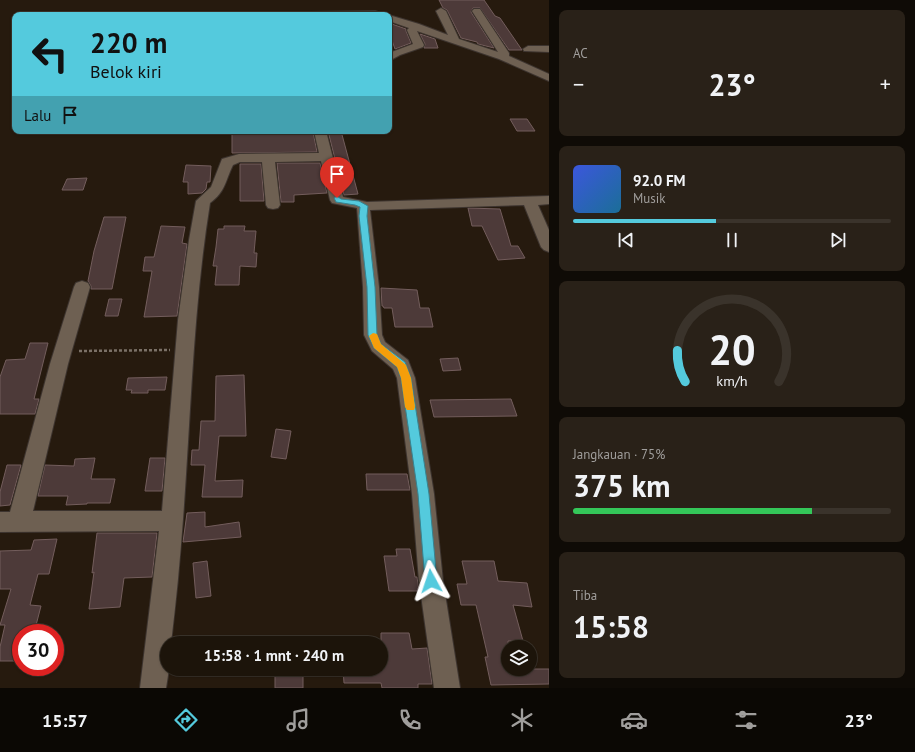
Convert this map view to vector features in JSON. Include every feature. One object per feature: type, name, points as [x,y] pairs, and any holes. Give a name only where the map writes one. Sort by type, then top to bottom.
[{"type":"street","points":[[359,12],[375,11]]},
{"type":"street","points":[[441,11],[454,36],[454,39]]},
{"type":"street","points":[[477,11],[504,53],[503,57]]},
{"type":"street","points":[[392,19],[503,57],[549,78]]},
{"type":"street","points":[[392,56],[419,45],[412,30],[416,26]]},
{"type":"street","points":[[528,49],[549,49]]},
{"type":"street","points":[[321,134],[337,200],[361,204],[364,206],[549,200]]},
{"type":"street","points":[[153,688],[172,521],[184,350],[196,242],[203,201],[215,193],[221,183],[227,162],[239,158],[326,157]]},
{"type":"street","points":[[268,158],[273,205]]},
{"type":"street","points":[[529,201],[549,246]]},
{"type":"street","points":[[364,206],[363,216],[371,287],[373,335],[378,346],[401,365],[406,378],[423,494],[431,581],[447,688]]},
{"type":"street","points":[[82,287],[10,522],[172,521]]},
{"type":"path","points":[[63,352],[184,350]]},
{"type":"building","points":[[439,0],[484,0],[495,16],[500,18],[522,50],[509,50],[480,8],[473,8],[471,12],[494,48],[461,38],[447,10],[443,8]]},
{"type":"building","points":[[392,24],[406,29],[411,43],[395,49],[392,40]]},
{"type":"building","points":[[420,34],[435,39],[438,48],[424,48],[425,44]]},
{"type":"building","points":[[510,119],[527,119],[535,131],[517,131]]},
{"type":"building","points":[[232,134],[313,134],[317,152],[232,153]]},
{"type":"building","points":[[329,134],[342,134],[358,194],[344,195]]},
{"type":"building","points":[[277,163],[320,163],[327,193],[294,195],[294,202],[281,202]]},
{"type":"building","points":[[240,164],[261,164],[264,201],[240,201]]},
{"type":"building","points":[[186,165],[211,166],[210,182],[207,182],[206,189],[202,193],[188,194],[188,182],[183,182]]},
{"type":"building","points":[[87,178],[83,190],[62,190],[67,179]]},
{"type":"building","points":[[468,208],[500,209],[511,246],[518,246],[525,258],[498,260],[482,226],[472,226]]},
{"type":"building","points":[[104,217],[126,217],[112,289],[91,289],[88,281],[94,251]]},
{"type":"building","points":[[161,226],[185,227],[182,243],[187,244],[177,316],[144,317],[152,271],[143,271],[145,257],[154,257]]},
{"type":"building","points":[[224,226],[245,226],[244,231],[256,231],[254,253],[257,253],[256,267],[240,266],[239,285],[215,285],[217,266],[213,266],[218,229],[224,229]]},
{"type":"building","points":[[381,288],[417,290],[420,308],[429,308],[433,327],[395,327],[392,308],[384,308],[382,306]]},
{"type":"building","points":[[109,299],[122,299],[118,316],[105,316]]},
{"type":"building","points":[[30,343],[48,343],[34,399],[39,399],[35,414],[0,414],[0,377],[6,360],[25,359]]},
{"type":"building","points":[[458,358],[461,370],[443,371],[440,359]]},
{"type":"building","points":[[244,375],[246,436],[219,436],[215,481],[243,480],[242,497],[202,497],[205,465],[191,465],[192,450],[199,450],[201,421],[215,421],[216,376]]},
{"type":"building","points":[[167,377],[165,390],[148,390],[148,393],[131,393],[132,390],[126,390],[128,378]]},
{"type":"building","points":[[511,399],[517,416],[434,417],[430,400]]},
{"type":"building","points":[[276,429],[291,431],[286,459],[271,457]]},
{"type":"building","points":[[95,458],[91,479],[115,479],[110,503],[66,505],[68,496],[38,496],[45,465],[74,466],[75,459]]},
{"type":"building","points":[[150,458],[165,458],[162,491],[145,491]]},
{"type":"building","points":[[7,465],[21,465],[10,505],[0,506],[0,492]]},
{"type":"building","points":[[366,474],[407,474],[410,490],[367,490]]},
{"type":"building","points":[[205,512],[205,527],[239,522],[241,537],[183,542],[187,513]]},
{"type":"building","points":[[97,533],[157,533],[152,577],[124,578],[120,607],[89,609]]},
{"type":"building","points":[[57,539],[49,574],[38,574],[30,605],[41,606],[36,624],[12,624],[12,661],[0,661],[0,647],[5,625],[0,625],[11,589],[0,589],[0,551],[31,550],[34,540]]},
{"type":"building","points":[[396,549],[410,549],[419,591],[389,591],[384,556],[397,556]]},
{"type":"building","points":[[207,561],[211,596],[196,598],[193,563]]},
{"type":"building","points":[[462,561],[494,561],[498,581],[527,583],[532,607],[513,605],[523,640],[501,640],[501,676],[537,676],[537,669],[549,669],[549,684],[491,685],[485,657],[488,657],[476,605],[461,605],[457,584],[467,584]]},
{"type":"building","points":[[381,633],[409,633],[412,649],[427,648],[432,684],[418,684],[418,688],[382,688],[381,683],[344,683],[344,676],[388,676],[388,636],[381,636]]},
{"type":"building","points":[[275,676],[303,676],[303,688],[275,688]]},
{"type":"slow traffic","points":[[373,336],[378,346],[401,365],[406,378],[410,407]]},
{"type":"route","points":[[337,198],[339,201],[357,203],[364,206],[363,216],[371,287],[371,321],[373,335],[378,346],[401,365],[406,378],[423,494],[431,581]]}]
